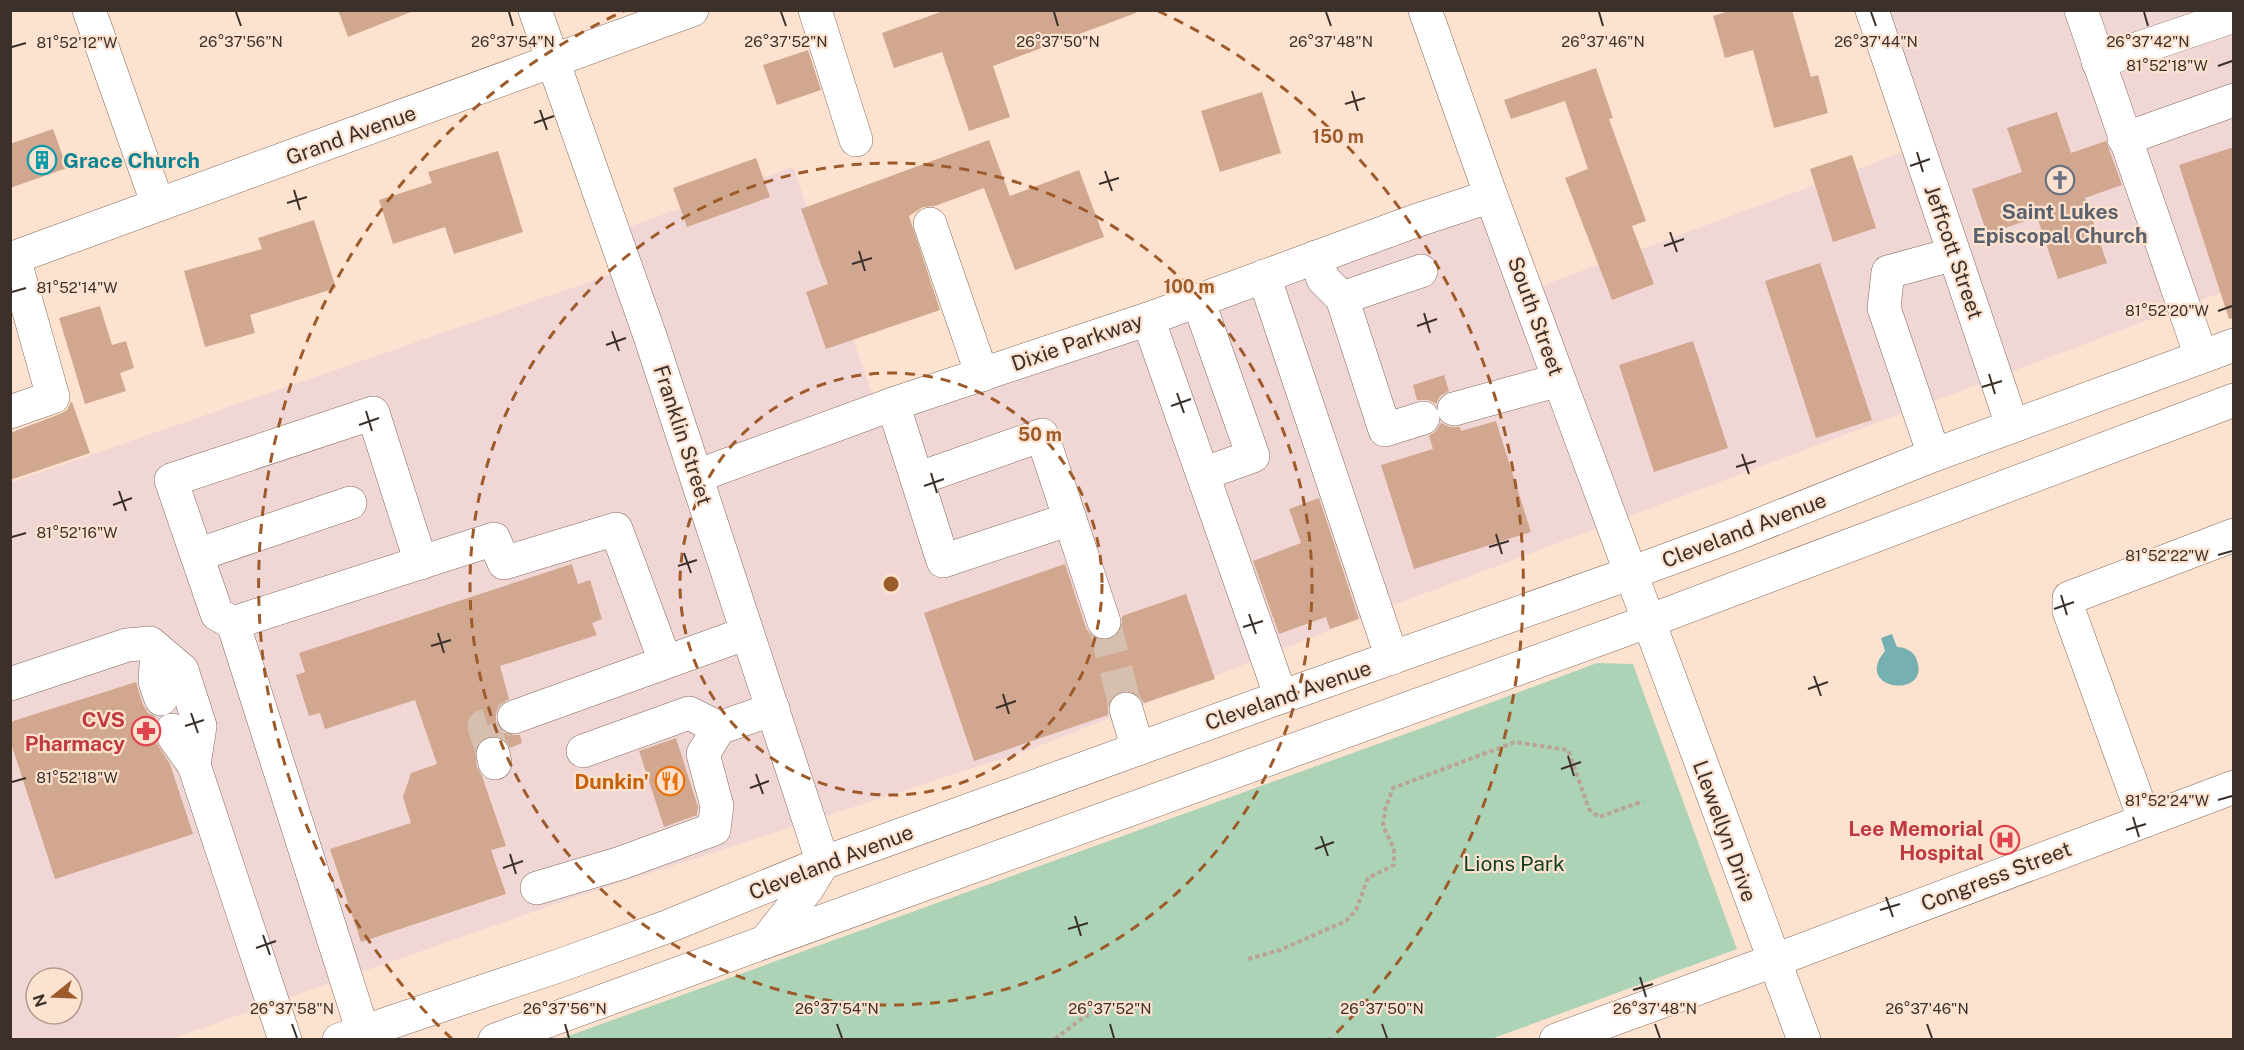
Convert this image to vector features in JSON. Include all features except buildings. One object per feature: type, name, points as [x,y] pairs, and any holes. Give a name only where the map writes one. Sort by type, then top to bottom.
[{"type":"street","points":[[89,10],[158,205]]},
{"type":"street","name":"Franklin Street","points":[[535,10],[650,336],[823,863]]},
{"type":"street","name":"Grand Avenue","points":[[12,258],[692,10]]},
{"type":"street","points":[[815,10],[856,140]]},
{"type":"street","name":"South Street","points":[[1425,10],[1491,196],[1649,621]]},
{"type":"street","name":"Jeffcott Street","points":[[1872,10],[2012,425]]},
{"type":"street","points":[[2081,10],[2201,357]]},
{"type":"street","points":[[2098,63],[2234,16]]},
{"type":"street","points":[[2124,139],[2234,100]]},
{"type":"street","name":"Dixie Parkway","points":[[697,476],[893,404],[1148,319],[1491,196]]},
{"type":"street","points":[[930,224],[982,375]]},
{"type":"street","points":[[1934,455],[1884,308],[1888,272],[1954,254]]},
{"type":"street","points":[[1316,257],[1323,279],[1342,298],[1385,430],[1423,418]]},
{"type":"street","points":[[10,412],[53,397],[12,258]]},
{"type":"street","points":[[1342,298],[1421,271]]},
{"type":"street","points":[[1264,276],[1392,658]]},
{"type":"street","points":[[1198,300],[1253,456],[1203,474]]},
{"type":"street","points":[[1148,319],[1281,697]]},
{"type":"street","name":"Cleveland Avenue","points":[[351,1036],[626,941],[823,863],[1138,748],[1734,536],[2012,425],[2234,345]]},
{"type":"street","points":[[1460,408],[1559,380]]},
{"type":"street","points":[[495,1040],[1649,621],[2234,400]]},
{"type":"street","points":[[893,404],[943,561],[1070,519]]},
{"type":"street","points":[[351,1036],[233,623],[217,614],[171,480],[373,413],[421,563]]},
{"type":"street","points":[[917,479],[1042,435],[1104,622]]},
{"type":"street","points":[[196,555],[350,503]]},
{"type":"street","points":[[233,623],[494,539],[504,563],[616,529],[665,661]]},
{"type":"street","points":[[2145,820],[2069,610],[2069,598],[2234,535]]},
{"type":"street","name":"Llewellyn Drive","points":[[1649,621],[1804,1040]]},
{"type":"street","points":[[514,717],[747,633]]},
{"type":"street","points":[[10,684],[128,645],[150,643],[182,670],[200,726],[194,765]]},
{"type":"street","points":[[157,649],[155,681],[161,699]]},
{"type":"street","points":[[537,888],[621,863],[714,829],[717,806],[703,754],[719,728],[773,709]]},
{"type":"street","points":[[1126,709],[1138,748]]},
{"type":"street","points":[[583,751],[689,713],[719,728]]},
{"type":"street","points":[[172,730],[194,765],[285,1040]]},
{"type":"street","name":"Congress Street","points":[[1556,1040],[2234,788]]},
{"type":"street","points":[[765,942],[807,889],[823,863]]},
{"type":"path","points":[[1248,959],[1301,942],[1346,921],[1356,910],[1368,878],[1394,865],[1394,849],[1383,825],[1392,788],[1515,742],[1568,750],[1589,809],[1599,817],[1643,801]]},
{"type":"path","points":[[1056,1039],[1084,1017],[1101,1009]]},
{"type":"shaded area","points":[[1883,11],[2233,11],[2233,288],[1378,611],[1029,750],[567,900],[171,1039],[11,1039],[10,483],[609,275],[610,234],[793,167],[873,396],[1499,189],[1533,289],[1925,144]]},
{"type":"green space","name":"Lions Park","points":[[1597,663],[1633,664],[1737,949],[1491,1039],[560,1039],[1433,724]]},
{"type":"water","points":[[1892,634],[1897,647],[1908,650],[1916,658],[1918,671],[1914,680],[1905,685],[1885,682],[1878,675],[1877,665],[1885,651],[1881,638]]},
{"type":"tunnel","points":[[1104,622],[1126,709]]},
{"type":"tunnel","points":[[493,754],[484,726],[514,717]]},
{"type":"place","name":"Grace Church","points":[[42,160]]},
{"type":"place","name":"Saint Lukes Episcopal Church","points":[[2060,180]]},
{"type":"place","name":"CVS Pharmacy","points":[[146,731]]},
{"type":"place","name":"Dunkin'","points":[[670,781]]},
{"type":"place","name":"Lee Memorial Hospital","points":[[2005,840]]}]
